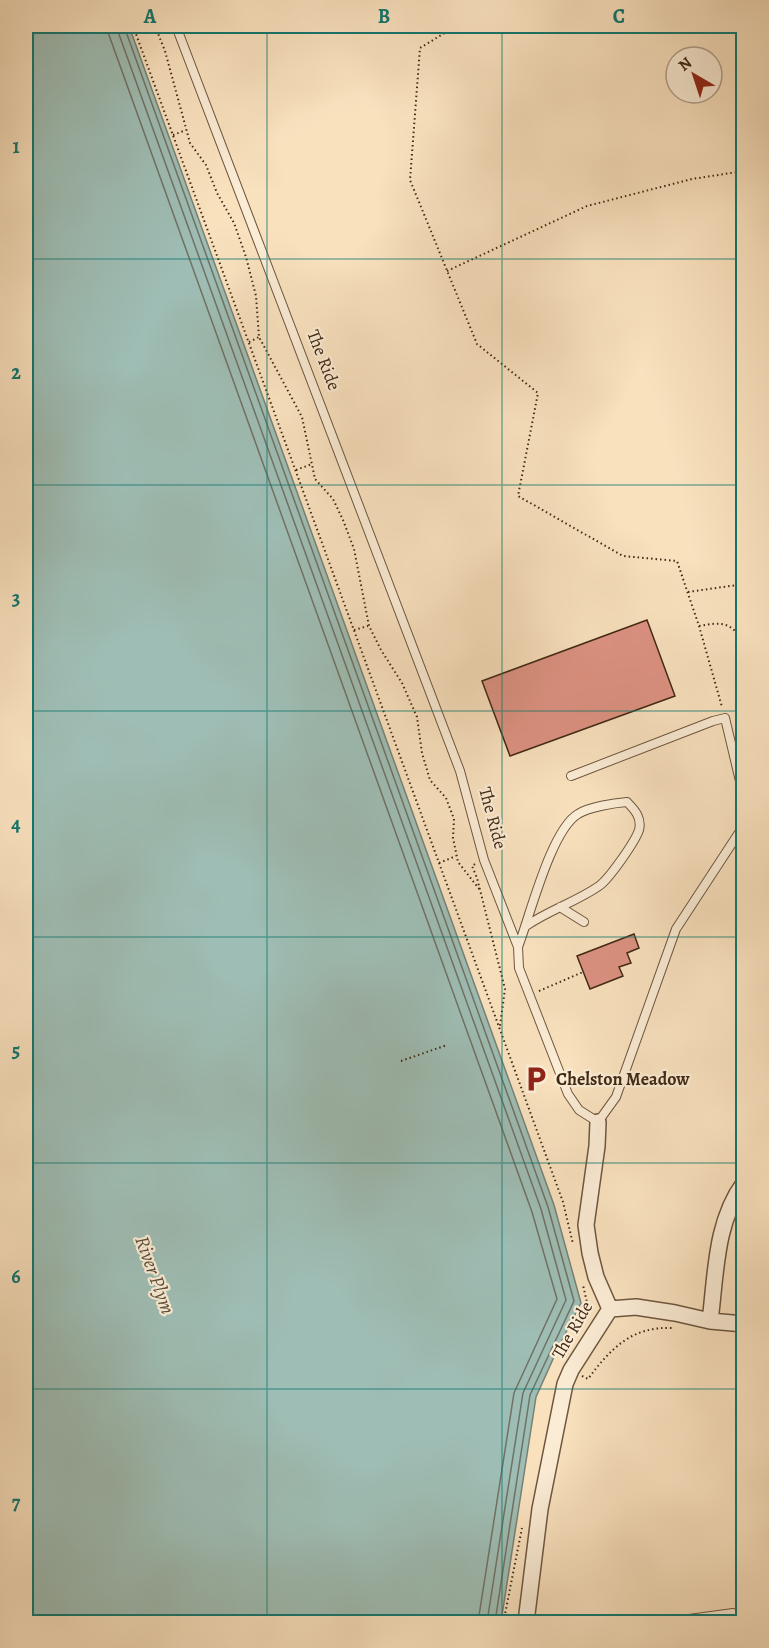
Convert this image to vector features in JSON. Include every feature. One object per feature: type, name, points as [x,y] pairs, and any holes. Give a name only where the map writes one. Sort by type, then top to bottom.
[{"type":"street","name":"The Ride","points":[[526,1623],[540,1509],[565,1384],[571,1370],[610,1309],[596,1277],[585,1225],[597,1146],[598,1122]]},
{"type":"street","points":[[710,1322],[721,1234],[727,1212],[744,1183]]},
{"type":"street","points":[[610,1309],[636,1307],[675,1312],[710,1322],[744,1324]]},
{"type":"lane","name":"The Ride","points":[[176,26],[460,771],[484,860],[518,947],[519,968],[568,1094],[579,1110],[598,1122]]},
{"type":"lane","points":[[571,776],[725,718],[744,798]]},
{"type":"lane","points":[[518,947],[530,906],[563,829],[578,814],[614,802],[627,802],[638,813],[639,829],[622,859],[600,885],[540,916],[526,926]]},
{"type":"lane","points":[[598,1122],[616,1097],[676,928],[744,825]]},
{"type":"lane","points":[[560,907],[584,922]]},
{"type":"lane","points":[[667,1623],[734,1613],[738,1616],[740,1623]]},
{"type":"path","points":[[133,26],[563,1202],[573,1244]]},
{"type":"path","points":[[155,26],[165,51],[190,142],[206,165],[217,194],[234,223],[242,246],[256,296],[259,337],[302,417],[315,479],[333,499],[344,520],[354,549],[369,626],[402,683],[417,717],[422,753],[430,780],[446,798],[454,819],[453,838],[458,862],[480,890]]},
{"type":"path","points":[[456,26],[420,48],[410,180],[477,344],[538,393],[518,496],[623,556],[677,561],[699,626],[725,718]]},
{"type":"path","points":[[173,135],[186,130]]},
{"type":"path","points":[[447,271],[587,206],[692,179],[744,171]]},
{"type":"path","points":[[249,342],[259,337]]},
{"type":"path","points":[[296,470],[312,464]]},
{"type":"path","points":[[688,592],[744,584]]},
{"type":"path","points":[[699,626],[719,622],[728,625],[739,634],[744,643]]},
{"type":"path","points":[[354,630],[369,626]]},
{"type":"path","points":[[439,863],[456,856]]},
{"type":"path","points":[[484,860],[472,866],[505,988],[500,1028]]},
{"type":"path","points":[[530,995],[584,972]]},
{"type":"path","points":[[400,1061],[447,1045]]},
{"type":"path","points":[[570,1346],[588,1307],[581,1275]]},
{"type":"path","points":[[571,1370],[588,1379],[608,1353],[623,1340],[657,1327],[677,1328]]},
{"type":"water","name":"River Plym","points":[[26,26],[129,26],[554,1205],[581,1303],[536,1397],[501,1622],[26,1622]]},
{"type":"building","points":[[647,620],[675,696],[510,756],[482,681]]},
{"type":"building","points":[[634,934],[639,948],[627,953],[631,963],[619,967],[623,976],[590,989],[577,956]]},
{"type":"place","name":"Chelston Meadow","points":[[536,1079]]}]
